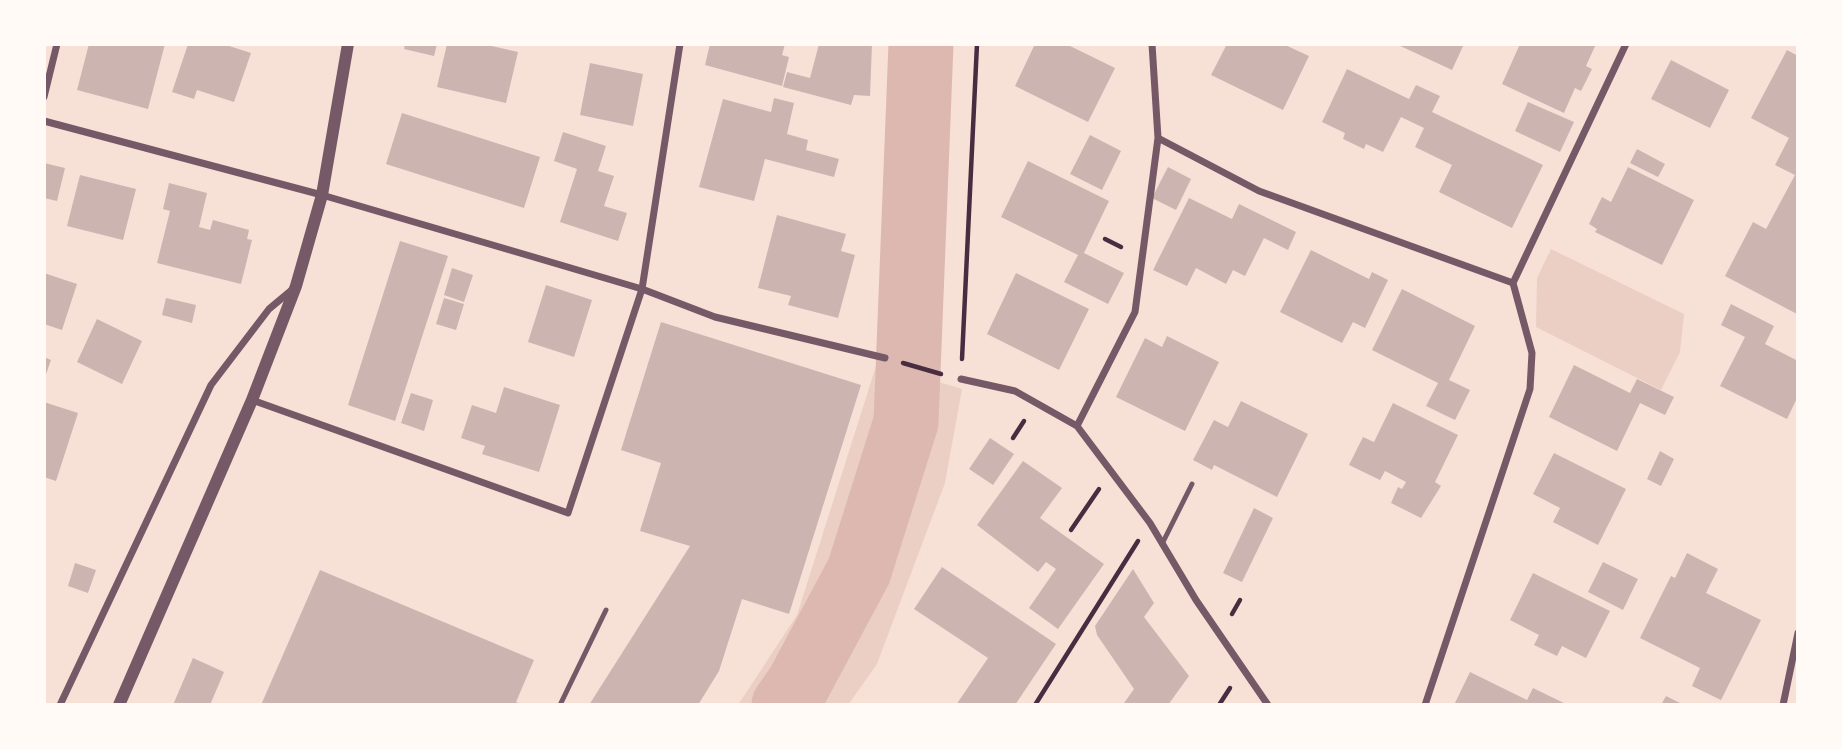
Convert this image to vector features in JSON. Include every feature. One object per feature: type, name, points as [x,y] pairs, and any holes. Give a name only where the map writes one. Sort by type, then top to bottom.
[{"type":"street","points":[[44,97],[57,44]]},
{"type":"street","points":[[119,705],[252,400],[296,286],[322,195],[348,44]]},
{"type":"street","points":[[252,400],[568,513],[642,289],[680,44]]},
{"type":"street","points":[[1077,426],[1135,312],[1158,138],[1152,44]]},
{"type":"street","points":[[1425,705],[1531,389],[1532,353],[1513,283],[1626,44]]},
{"type":"street","points":[[44,121],[322,195],[642,289],[715,317],[885,358]]},
{"type":"street","points":[[1158,138],[1259,191],[1513,283]]},
{"type":"street","points":[[60,705],[211,385],[270,309],[296,286]]},
{"type":"street","points":[[961,379],[1015,391],[1077,426],[1150,523],[1268,705]]},
{"type":"street","points":[[1783,705],[1798,633]]},
{"type":"lane","points":[[1162,544],[1192,484]]},
{"type":"lane","points":[[560,705],[606,610]]},
{"type":"path","points":[[885,358],[961,379],[977,44]]},
{"type":"path","points":[[1071,530],[1111,471]]},
{"type":"path","points":[[1035,705],[1150,523]]},
{"type":"shaded area","points":[[1551,249],[1684,314],[1680,352],[1661,390],[1536,327],[1537,278]]},
{"type":"shaded area","points":[[877,363],[962,389],[945,483],[877,664],[848,705],[738,705],[797,615]]},
{"type":"building","points":[[89,44],[165,44],[148,109],[77,90]]},
{"type":"building","points":[[188,44],[223,44],[251,53],[234,102],[197,90],[194,99],[172,92]]},
{"type":"building","points":[[405,44],[437,44],[434,56],[404,49]]},
{"type":"building","points":[[447,44],[483,44],[518,52],[506,103],[437,87]]},
{"type":"building","points":[[710,44],[785,44],[782,55],[789,57],[782,86],[705,65]]},
{"type":"building","points":[[819,44],[872,44],[870,96],[854,95],[851,105],[783,87],[787,72],[810,78]]},
{"type":"building","points":[[1035,44],[1066,44],[1115,68],[1088,122],[1015,86]]},
{"type":"building","points":[[1227,44],[1283,44],[1309,56],[1283,110],[1211,75]]},
{"type":"building","points":[[1396,44],[1464,44],[1452,70]]},
{"type":"building","points":[[1520,44],[1596,44],[1586,66],[1592,69],[1581,91],[1575,88],[1564,113],[1502,84]]},
{"type":"building","points":[[1787,50],[1798,56],[1797,314],[1725,276],[1753,222],[1766,229],[1795,175],[1775,165],[1789,138],[1751,118]]},
{"type":"building","points":[[1671,60],[1729,90],[1710,128],[1651,99]]},
{"type":"building","points":[[590,63],[643,74],[633,126],[580,115]]},
{"type":"building","points":[[1347,69],[1409,99],[1416,85],[1440,96],[1432,112],[1543,165],[1512,228],[1439,192],[1452,165],[1415,147],[1424,128],[1401,117],[1383,152],[1366,144],[1364,149],[1343,139],[1345,133],[1322,122]]},
{"type":"building","points":[[774,98],[794,103],[787,134],[808,140],[806,150],[839,159],[834,177],[765,159],[754,201],[699,187],[723,99],[771,112]]},
{"type":"building","points":[[1528,102],[1574,122],[1560,152],[1515,131]]},
{"type":"building","points":[[402,113],[540,157],[524,208],[386,164]]},
{"type":"building","points":[[563,132],[606,146],[598,171],[614,176],[604,206],[627,213],[618,241],[560,222],[577,169],[554,161]]},
{"type":"building","points":[[1090,135],[1121,151],[1102,190],[1070,174]]},
{"type":"building","points":[[1637,149],[1665,164],[1658,177],[1630,163]]},
{"type":"building","points":[[1028,161],[1109,201],[1084,253],[1124,273],[1108,304],[1064,282],[1078,255],[1001,217]]},
{"type":"building","points":[[44,163],[65,168],[57,201],[44,198]]},
{"type":"building","points":[[1168,167],[1191,179],[1176,210],[1152,198]]},
{"type":"building","points":[[1628,167],[1694,200],[1662,265],[1595,232],[1597,229],[1589,224],[1602,197],[1611,202]]},
{"type":"building","points":[[80,175],[136,189],[123,240],[67,226]]},
{"type":"building","points":[[169,183],[207,193],[199,227],[210,230],[213,220],[249,230],[247,239],[252,240],[241,284],[157,263],[170,211],[163,209]]},
{"type":"building","points":[[1189,198],[1232,219],[1239,204],[1296,232],[1288,250],[1264,238],[1245,276],[1233,270],[1226,284],[1196,268],[1187,286],[1153,270]]},
{"type":"building","points":[[777,215],[846,234],[841,251],[855,255],[838,318],[788,305],[791,296],[758,288]]},
{"type":"building","points":[[400,241],[448,256],[395,421],[348,405]]},
{"type":"building","points":[[1311,250],[1369,279],[1372,272],[1388,280],[1365,328],[1353,322],[1342,343],[1280,312]]},
{"type":"building","points":[[452,268],[473,275],[464,302],[444,295]]},
{"type":"building","points":[[44,273],[77,284],[62,330],[44,324]]},
{"type":"building","points":[[1016,273],[1089,309],[1059,370],[987,334]]},
{"type":"building","points":[[546,285],[592,300],[574,357],[528,342]]},
{"type":"building","points":[[1402,289],[1475,326],[1449,380],[1470,390],[1455,420],[1426,406],[1438,383],[1372,350]]},
{"type":"building","points":[[166,298],[196,305],[192,323],[162,315]]},
{"type":"building","points":[[444,298],[464,304],[456,330],[436,324]]},
{"type":"building","points":[[1731,304],[1774,326],[1765,344],[1798,361],[1798,396],[1787,419],[1720,386],[1745,337],[1721,325]]},
{"type":"building","points":[[97,319],[142,341],[122,384],[77,362]]},
{"type":"building","points":[[661,322],[861,385],[789,614],[742,599],[719,671],[698,705],[589,705],[690,546],[640,531],[661,463],[621,450]]},
{"type":"building","points":[[1167,336],[1219,362],[1185,431],[1116,397],[1145,338],[1162,347]]},
{"type":"building","points":[[44,357],[51,360],[44,380]]},
{"type":"building","points":[[1574,365],[1630,393],[1637,379],[1674,397],[1665,415],[1640,403],[1617,451],[1549,417]]},
{"type":"building","points":[[504,387],[560,405],[539,472],[482,454],[485,446],[461,438],[472,405],[496,413]]},
{"type":"building","points":[[411,393],[433,400],[424,431],[401,423]]},
{"type":"building","points":[[1241,401],[1308,434],[1277,497],[1214,465],[1212,470],[1193,460],[1214,420],[1228,427]]},
{"type":"building","points":[[44,402],[78,413],[56,481],[44,477]]},
{"type":"building","points":[[1393,403],[1458,435],[1435,482],[1441,486],[1421,518],[1391,503],[1398,487],[1402,489],[1406,482],[1385,471],[1380,480],[1349,465],[1363,437],[1374,442]]},
{"type":"building","points":[[990,438],[1014,454],[993,485],[969,469]]},
{"type":"building","points":[[1660,451],[1674,459],[1661,486],[1647,479]]},
{"type":"building","points":[[1554,453],[1626,489],[1598,545],[1553,522],[1560,508],[1533,494]]},
{"type":"building","points":[[1023,461],[1062,488],[1040,518],[1104,564],[1058,629],[1029,608],[1056,569],[1046,562],[1038,572],[977,525]]},
{"type":"building","points":[[1254,508],[1273,518],[1242,582],[1223,573]]},
{"type":"building","points":[[1687,553],[1718,569],[1706,593],[1761,620],[1721,700],[1692,686],[1700,668],[1640,638],[1671,576],[1675,578]]},
{"type":"building","points":[[1603,562],[1638,579],[1623,610],[1588,592]]},
{"type":"building","points":[[75,563],[96,570],[88,593],[68,586]]},
{"type":"building","points":[[942,567],[1056,644],[1015,705],[956,705],[988,658],[914,609]]},
{"type":"building","points":[[1133,569],[1154,603],[1144,617],[1189,676],[1168,705],[1118,705],[1124,703],[1134,689],[1097,635],[1095,626]]},
{"type":"building","points":[[320,570],[534,660],[516,702],[524,705],[261,705]]},
{"type":"building","points":[[1533,573],[1610,611],[1586,658],[1562,646],[1557,656],[1534,645],[1539,635],[1510,620]]},
{"type":"building","points":[[193,658],[224,672],[210,705],[173,705]]},
{"type":"building","points":[[1470,672],[1527,700],[1533,688],[1568,705],[1454,705]]},
{"type":"building","points":[[1666,696],[1684,705],[1661,705]]},
{"type":"waterway","points":[[784,705],[798,685],[859,571],[906,422],[921,44]]}]
